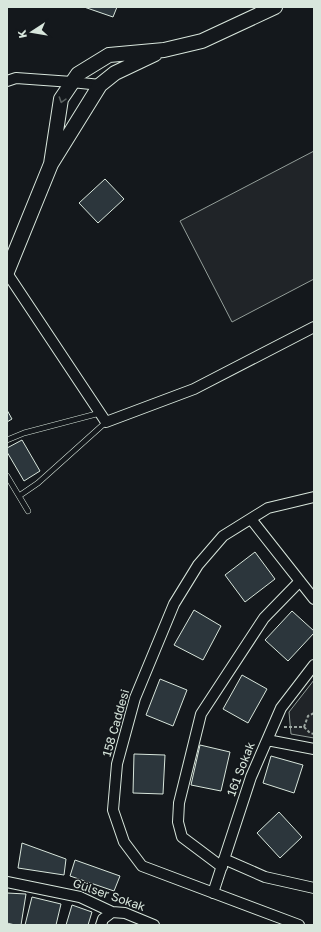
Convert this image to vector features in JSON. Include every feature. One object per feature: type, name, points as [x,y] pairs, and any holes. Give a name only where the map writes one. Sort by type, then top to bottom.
[{"type":"main road","points":[[51,164],[61,98],[78,74],[109,55],[164,50],[202,41],[275,7]]},
{"type":"main road","points":[[7,273],[51,164],[100,85],[115,73],[164,50]]},
{"type":"street","points":[[109,55],[115,73]]},
{"type":"street","points":[[7,81],[16,78],[100,85]]},
{"type":"street","points":[[7,273],[106,422],[194,389],[314,327]]},
{"type":"street","name":"158 Caddesi","points":[[299,925],[142,866],[124,842],[113,810],[117,764],[135,698],[174,604],[198,565],[223,536],[268,508],[314,497]]},
{"type":"street","points":[[250,519],[314,599]]},
{"type":"street","points":[[300,581],[264,618],[201,714],[179,803],[178,822],[182,837],[223,863],[266,877],[314,888]]},
{"type":"street","name":"161 Sokak","points":[[213,893],[251,777],[272,727],[281,708],[314,665]]},
{"type":"street","points":[[267,740],[314,749]]},
{"type":"street","name":"Gülser Sokak","points":[[7,882],[80,896],[112,912],[125,913],[154,925]]},
{"type":"street","points":[[101,925],[103,919],[112,912]]},
{"type":"lane","points":[[7,440],[24,433],[100,413]]},
{"type":"lane","points":[[19,496],[38,483],[106,422]]},
{"type":"lane","points":[[7,476],[28,511]]},
{"type":"path","points":[[304,727],[308,716],[314,713]]},
{"type":"path","points":[[272,727],[304,727],[310,733],[314,734]]},
{"type":"shaded area","points":[[314,151],[314,279],[232,322],[180,221]]},
{"type":"shaded area","points":[[314,680],[314,738],[291,734],[289,712]]},
{"type":"building","points":[[84,7],[117,7],[113,17]]},
{"type":"building","points":[[105,179],[124,199],[98,223],[79,203]]},
{"type":"building","points":[[7,410],[12,419],[7,422]]},
{"type":"building","points":[[22,440],[40,471],[24,481],[7,452],[7,448]]},
{"type":"building","points":[[255,552],[275,579],[245,602],[225,575]]},
{"type":"building","points":[[194,610],[221,626],[203,660],[174,645]]},
{"type":"building","points":[[292,611],[314,631],[314,633],[288,661],[265,640]]},
{"type":"building","points":[[242,675],[267,689],[248,723],[223,709]]},
{"type":"building","points":[[160,679],[187,690],[173,726],[146,715]]},
{"type":"building","points":[[200,745],[230,752],[221,791],[191,785]]},
{"type":"building","points":[[134,754],[165,755],[163,794],[133,793]]},
{"type":"building","points":[[271,756],[303,765],[294,793],[263,783]]},
{"type":"building","points":[[279,812],[302,837],[280,858],[257,833]]},
{"type":"building","points":[[22,843],[66,859],[64,875],[18,868]]},
{"type":"building","points":[[75,860],[120,876],[114,891],[70,876]]},
{"type":"building","points":[[7,893],[26,894],[21,925],[7,923]]},
{"type":"building","points":[[32,897],[61,904],[56,925],[25,925]]},
{"type":"building","points":[[72,905],[92,912],[88,925],[66,925]]}]
